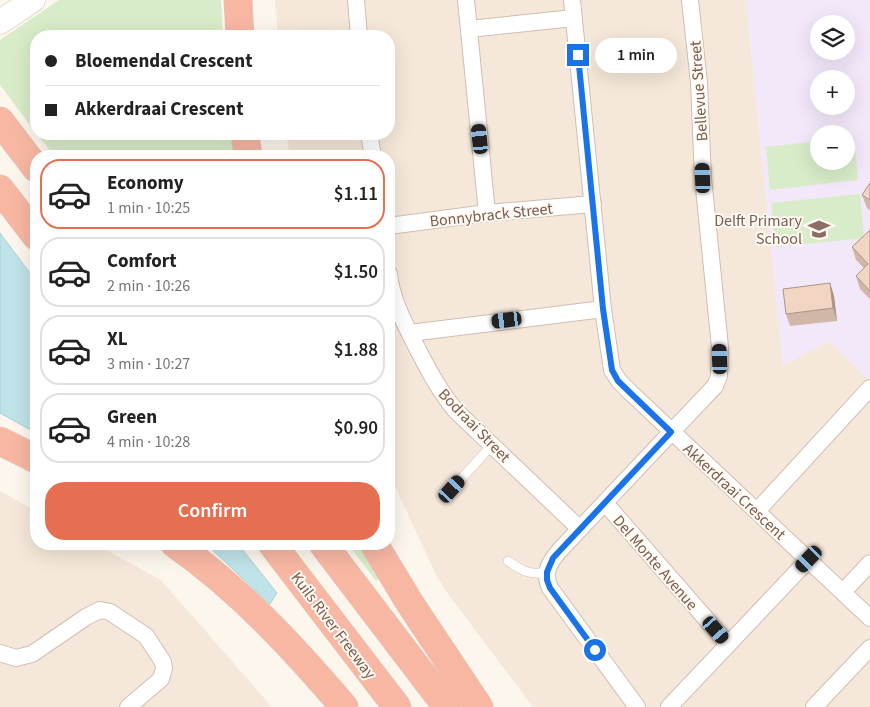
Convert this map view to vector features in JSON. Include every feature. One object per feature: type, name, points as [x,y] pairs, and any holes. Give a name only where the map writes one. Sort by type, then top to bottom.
[{"type":"highway","points":[[238,0],[240,30]]},
{"type":"highway","points":[[0,120],[30,160]]},
{"type":"highway","points":[[0,189],[30,228]]},
{"type":"highway","points":[[0,441],[30,456]]},
{"type":"highway","points":[[183,550],[262,617],[298,654],[344,707]]},
{"type":"highway","name":"Kuils River Freeway","points":[[277,550],[397,707]]},
{"type":"highway","points":[[328,550],[447,707]]},
{"type":"highway","points":[[378,550],[411,605],[479,707]]},
{"type":"main road","points":[[0,22],[33,0]]},
{"type":"street","points":[[356,0],[358,30]]},
{"type":"street","points":[[466,0],[487,213]]},
{"type":"street","name":"Akkerdraai Crescent","points":[[572,0],[603,309],[614,375],[671,432],[870,618]]},
{"type":"street","name":"Bellevue Street","points":[[547,572],[553,558],[579,528],[715,386],[719,376],[720,347],[703,178],[699,83],[690,0]]},
{"type":"street","points":[[468,29],[574,18]]},
{"type":"street","name":"Bonnybrack Street","points":[[395,225],[487,213],[593,204]]},
{"type":"street","name":"Bodraai Street","points":[[395,302],[442,395],[456,411],[579,528]]},
{"type":"street","points":[[410,333],[603,309]]},
{"type":"street","points":[[757,511],[870,388]]},
{"type":"street","name":"Del Monte Avenue","points":[[604,503],[728,644]]},
{"type":"street","points":[[669,707],[809,559]]},
{"type":"street","points":[[843,592],[870,563]]},
{"type":"street","points":[[547,572],[550,588],[637,707]]},
{"type":"street","points":[[0,653],[16,658],[32,654],[86,617],[100,610],[114,613],[146,636],[163,662],[164,668],[161,679],[128,707]]},
{"type":"street","points":[[814,707],[870,648]]},
{"type":"lane","points":[[452,489],[492,445]]},
{"type":"lane","points":[[508,560],[528,573],[538,574],[547,572]]},
{"type":"shaded area","points":[[275,0],[746,0],[783,364],[829,341],[870,381],[870,707],[533,707],[437,577],[395,486],[395,150],[289,150],[287,140],[395,140],[395,30],[278,30]]},
{"type":"shaded area","name":"Delft Primary School","points":[[746,0],[870,0],[870,378],[868,379],[829,341],[783,365]]},
{"type":"shaded area","points":[[0,491],[30,508],[30,550],[106,550],[161,580],[272,707],[0,707]]},
{"type":"green space","points":[[59,0],[221,0],[223,30],[30,30],[30,125],[0,85],[0,40]]},
{"type":"green space","points":[[42,140],[233,140],[234,150],[49,150]]},
{"type":"green space","points":[[810,142],[810,170],[855,170],[855,148],[858,180],[770,190],[766,147]]},
{"type":"green space","points":[[860,194],[864,238],[776,247],[771,203]]},
{"type":"green space","points":[[353,550],[367,550],[382,576],[376,581]]},
{"type":"water","points":[[0,233],[30,273],[30,430],[0,413]]},
{"type":"water","points":[[212,550],[243,550],[277,593],[270,604]]},
{"type":"building","points":[[870,183],[870,200],[862,195]]},
{"type":"building","points":[[870,230],[870,291],[856,276],[868,264],[852,247]]},
{"type":"building","points":[[830,283],[833,308],[786,314],[783,289]]},
{"type":"place","name":"Delft Primary School","points":[[819,229]]},
{"type":"route","points":[[578,55],[603,309],[612,370],[618,381],[671,432],[579,528],[549,565],[547,580],[550,588],[595,650]]}]
